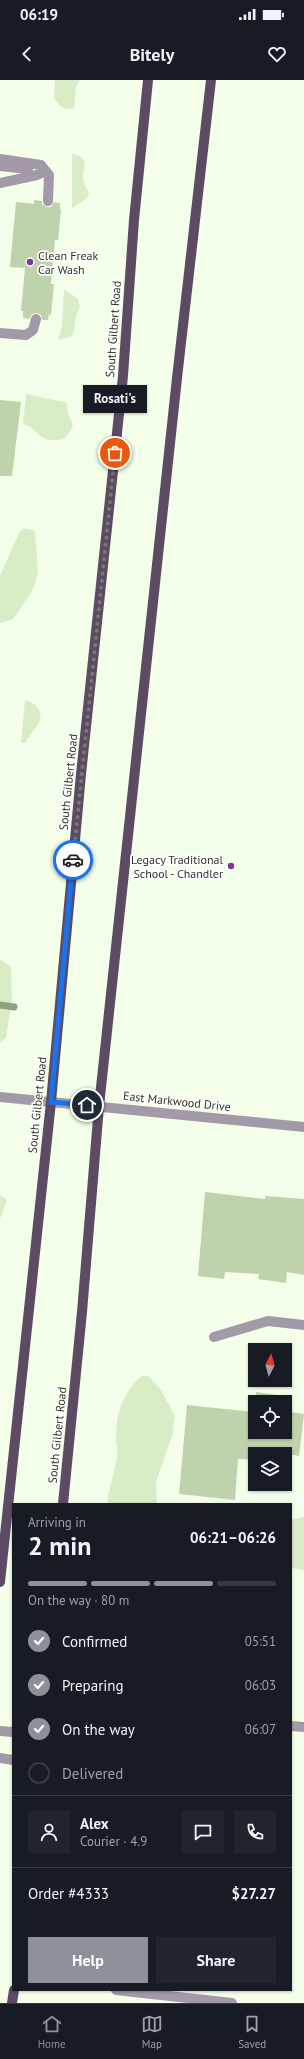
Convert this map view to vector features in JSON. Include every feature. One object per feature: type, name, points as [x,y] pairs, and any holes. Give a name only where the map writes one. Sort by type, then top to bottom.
[{"type":"main road","name":"South Gilbert Road","points":[[0,1582],[51,1102],[81,774],[123,376],[134,220],[148,80]]},
{"type":"main road","name":"South Gilbert Road","points":[[63,1503],[100,1106],[176,385],[211,80]]},
{"type":"main road","points":[[12,2003],[14,1991]]},
{"type":"street","points":[[0,159],[41,165],[41,173]]},
{"type":"street","points":[[0,166],[41,173],[50,182],[48,201]]},
{"type":"street","points":[[0,172],[41,173]]},
{"type":"street","points":[[0,183],[41,173]]},
{"type":"street","points":[[0,178],[25,178]]},
{"type":"street","points":[[0,334],[26,335],[33,330],[36,319]]},
{"type":"street","name":"East Markwood Drive","points":[[0,1097],[304,1127]]},
{"type":"street","points":[[214,1337],[268,1321],[304,1325]]},
{"type":"street","points":[[292,1726],[304,1727]]},
{"type":"street","points":[[0,1730],[12,1732]]},
{"type":"street","points":[[0,1758],[12,1760]]},
{"type":"street","points":[[125,1991],[232,2003]]},
{"type":"green space","points":[[55,80],[80,80],[76,87],[74,108],[67,109],[56,101],[54,98]]},
{"type":"green space","points":[[72,154],[83,158],[85,165],[83,177],[84,184],[89,194],[86,199],[72,208]]},
{"type":"green space","points":[[64,289],[78,299],[80,307],[72,336],[58,340],[62,326]]},
{"type":"green space","points":[[26,394],[67,403],[68,414],[73,424],[71,430],[64,439],[55,440],[43,438],[29,426],[23,424]]},
{"type":"green space","points":[[24,528],[35,531],[38,571],[36,581],[31,593],[13,619],[0,623],[0,576],[20,531]]},
{"type":"green space","points":[[25,700],[37,706],[40,717],[37,726],[26,743],[21,743]]},
{"type":"green space","points":[[0,959],[11,967],[12,998],[6,1038],[0,1042]]},
{"type":"green space","points":[[0,1195],[7,1200],[0,1219]]},
{"type":"green space","points":[[141,1376],[148,1376],[161,1390],[175,1416],[173,1433],[156,1482],[157,1503],[107,1503],[117,1453],[116,1431],[119,1413],[121,1405],[129,1389]]},
{"type":"green space","points":[[304,1517],[304,1570],[292,1568],[292,1520]]},
{"type":"building","name":"Clean Freak Car Wash","points":[[34,200],[42,201],[42,204],[47,207],[51,207],[54,202],[60,203],[61,210],[58,240],[55,240],[51,284],[54,284],[51,315],[49,314],[48,320],[42,320],[41,315],[37,313],[32,314],[29,319],[23,318],[23,311],[21,311],[25,268],[10,267],[16,202],[34,204]]},
{"type":"building","points":[[0,400],[21,402],[12,476],[0,476]]},
{"type":"building","points":[[205,1192],[265,1199],[265,1196],[304,1199],[304,1275],[287,1272],[286,1283],[258,1279],[259,1274],[225,1272],[224,1279],[198,1276]]},
{"type":"building","points":[[256,1392],[277,1395],[256,1395]]},
{"type":"building","points":[[187,1405],[248,1411],[248,1439],[292,1439],[292,1412],[304,1414],[299,1456],[292,1455],[292,1447],[248,1447],[248,1460],[238,1459],[235,1500],[179,1494]]},
{"type":"waterway","points":[[0,1005],[14,1007]]},
{"type":"way so far","points":[[73,860],[115,453]]},
{"type":"place","name":"Clean Freak Car Wash","points":[[30,262]]},
{"type":"place","name":"Rosati's","points":[[115,453]]},
{"type":"place","name":"Legacy Traditional School - Chandler","points":[[231,866]]},
{"type":"route","points":[[73,860],[51,1102],[87,1105]]}]
